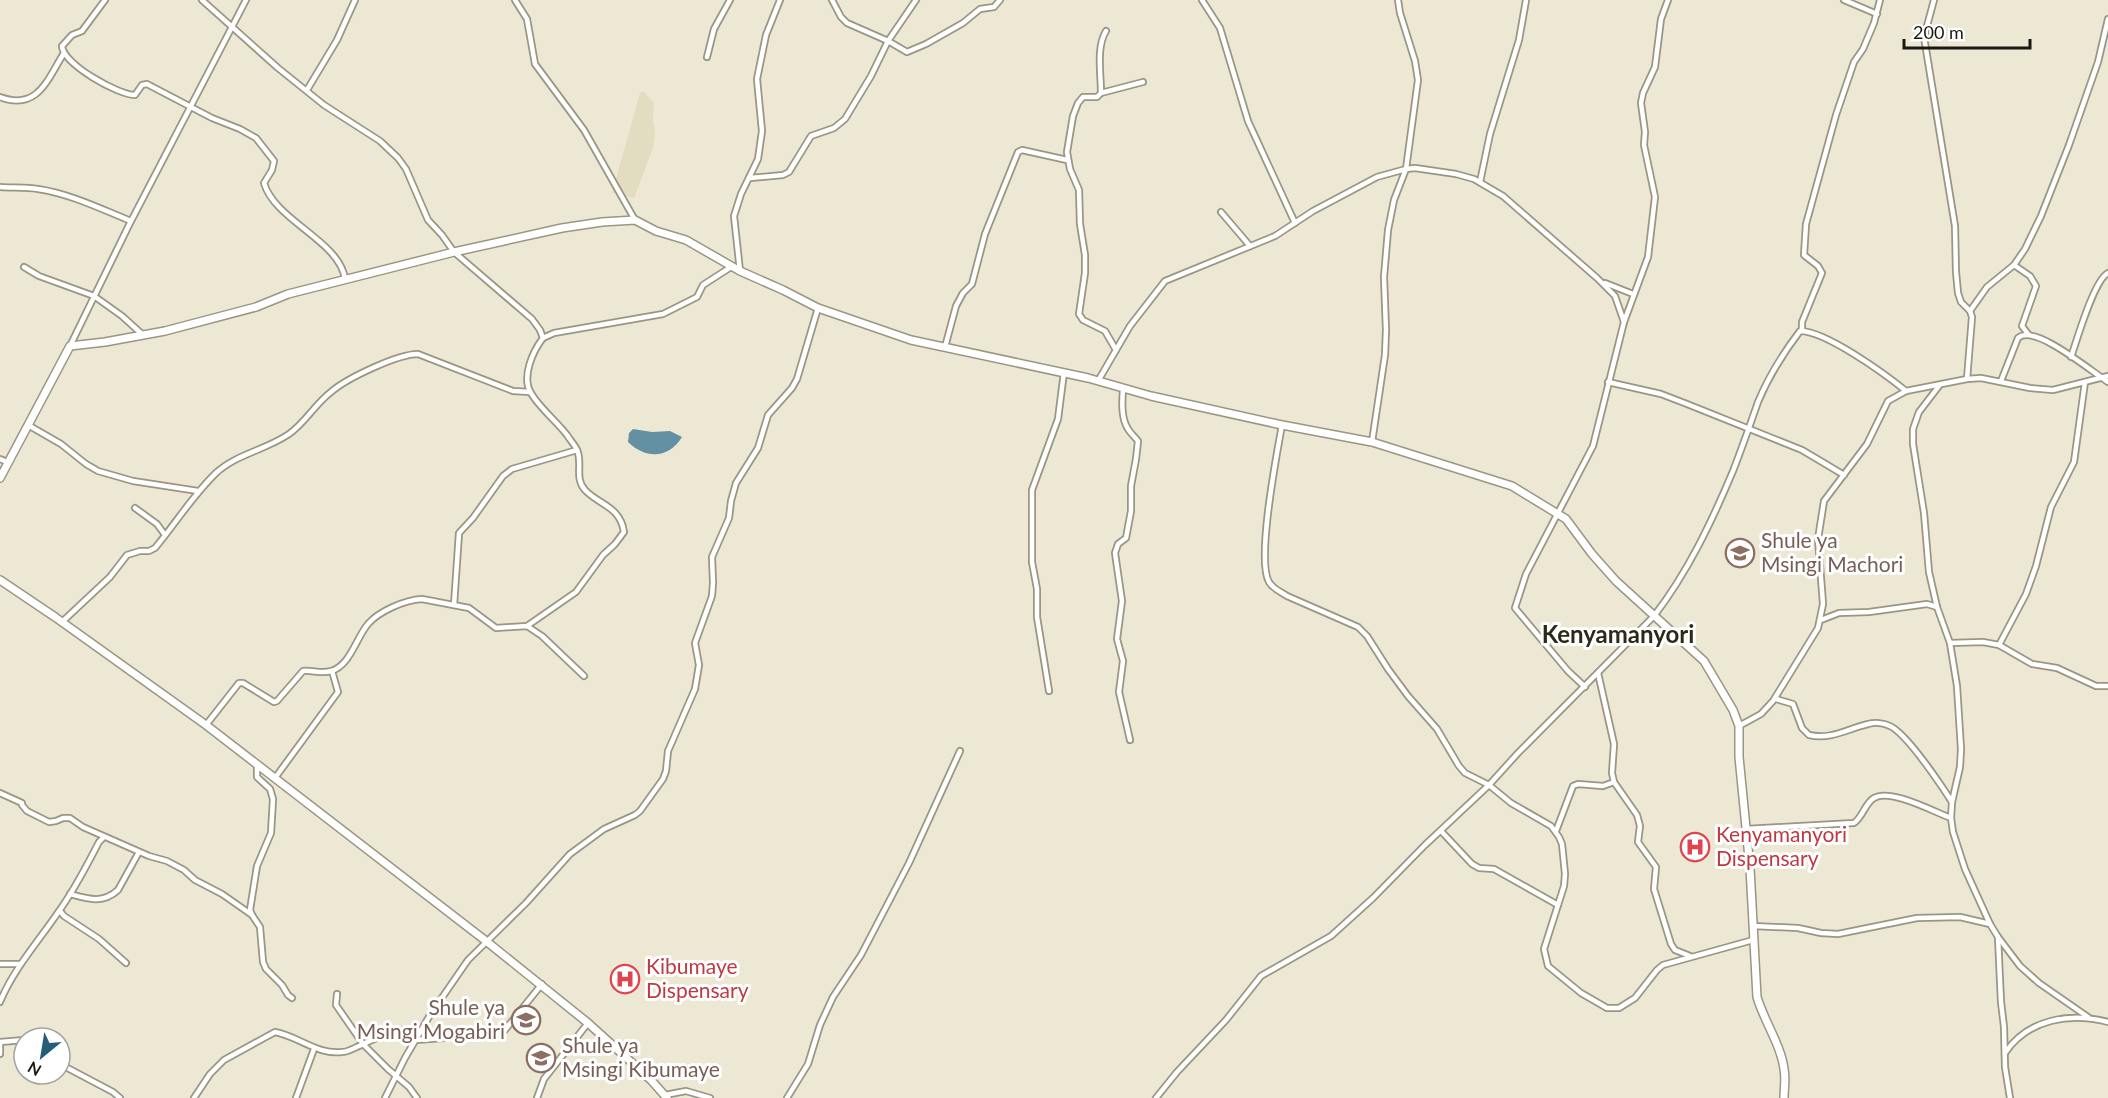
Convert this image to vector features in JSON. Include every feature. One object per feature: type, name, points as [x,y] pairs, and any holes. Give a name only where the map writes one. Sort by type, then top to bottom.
[{"type":"street","points":[[105,0],[82,31],[67,39],[63,46],[64,53],[92,77],[116,90],[135,95],[142,85],[147,84],[256,138],[274,161],[272,170],[264,183],[270,198],[335,257],[344,272],[345,279]]},
{"type":"street","points":[[202,0],[278,68],[324,105],[380,141],[398,158],[406,169],[428,220],[454,252],[532,319],[543,338]]},
{"type":"street","points":[[0,478],[4,461],[28,425],[70,345],[246,0]]},
{"type":"street","points":[[307,90],[337,40],[355,0]]},
{"type":"street","points":[[515,0],[527,19],[535,64],[584,130],[635,220]]},
{"type":"street","points":[[706,57],[714,29],[730,0]]},
{"type":"street","points":[[740,271],[734,216],[741,194],[758,159],[761,145],[757,79],[766,35],[780,0]]},
{"type":"street","points":[[832,0],[843,20],[903,50],[913,50],[963,24],[980,9],[994,7],[1000,0]]},
{"type":"street","points":[[750,178],[783,175],[789,172],[811,136],[834,128],[845,119],[871,76],[888,41],[916,0]]},
{"type":"street","points":[[1202,0],[1220,28],[1248,121],[1295,223]]},
{"type":"street","points":[[1372,442],[1385,355],[1384,269],[1388,230],[1394,200],[1406,169],[1418,80],[1416,61],[1398,0]]},
{"type":"street","points":[[1480,182],[1490,134],[1516,51],[1526,0]]},
{"type":"street","points":[[1585,687],[1568,671],[1515,608],[1526,574],[1593,446],[1624,322],[1649,251],[1654,203],[1644,145],[1645,132],[1641,103],[1655,67],[1661,19],[1668,0]]},
{"type":"street","points":[[1844,0],[1877,14]]},
{"type":"street","points":[[1156,1098],[1226,1020],[1261,976],[1331,936],[1373,898],[1489,785],[1654,616],[1680,579],[1718,506],[1759,400],[1783,356],[1802,330],[1802,322],[1822,273],[1818,266],[1804,255],[1806,224],[1840,100],[1854,62],[1865,45],[1880,0]]},
{"type":"street","points":[[1934,0],[1924,37],[1952,206],[1958,293],[1961,302],[1970,311],[1972,324],[1967,379]]},
{"type":"street","points":[[1970,311],[1987,287],[2014,265],[2031,236],[2054,186],[2098,62],[2108,19]]},
{"type":"street","points":[[1101,93],[1100,59],[1102,40],[1106,31]]},
{"type":"street","points":[[0,97],[18,102],[32,98],[64,53]]},
{"type":"street","points":[[1116,350],[1105,331],[1083,320],[1079,314],[1085,273],[1085,255],[1080,224],[1079,190],[1067,160],[1070,130],[1078,103],[1083,97],[1096,97],[1101,93],[1143,82]]},
{"type":"street","points":[[945,347],[956,306],[963,293],[972,284],[984,234],[1018,152],[1022,150],[1067,160]]},
{"type":"street","points":[[1098,381],[1130,326],[1165,281],[1275,236],[1313,211],[1377,177],[1406,169],[1416,168],[1456,174],[1480,182],[1522,211],[1615,296],[1624,322]]},
{"type":"street","points":[[0,187],[36,188],[56,193],[131,222]]},
{"type":"street","points":[[1221,212],[1250,246]]},
{"type":"street","points":[[70,345],[143,335],[247,309],[288,294],[345,279],[562,228],[635,220],[656,231],[686,240],[731,267],[818,308],[911,340],[1064,372],[1123,389],[1282,425],[1372,442],[1512,486],[1559,513],[1616,581],[1704,661],[1728,699],[1739,726],[1739,757],[1750,868],[1757,997],[1785,1070],[1784,1098]]},
{"type":"street","points":[[2014,265],[2030,276],[2036,286],[2022,326],[2028,334],[2052,344],[2108,382]]},
{"type":"street","points":[[24,267],[39,276],[94,296],[143,335]]},
{"type":"street","points":[[206,725],[239,683],[243,683],[274,702],[277,701],[303,671],[332,671],[346,660],[369,622],[384,612],[417,599],[454,604],[472,610],[496,628],[526,626],[576,592],[624,531],[613,509],[591,496],[582,487],[577,450],[557,422],[530,392],[528,378],[531,357],[543,338],[554,333],[669,312],[697,297],[703,285],[731,267]]},
{"type":"street","points":[[2072,357],[2093,295],[2101,278],[2108,273]]},
{"type":"street","points":[[1597,278],[1633,294]]},
{"type":"street","points":[[385,1098],[430,1015],[468,960],[526,903],[570,854],[604,829],[640,811],[663,779],[668,751],[695,689],[699,664],[694,643],[712,596],[712,557],[729,518],[736,483],[758,448],[768,415],[797,379],[818,308]]},
{"type":"street","points":[[1802,330],[1859,357],[1906,391]]},
{"type":"street","points":[[2001,381],[2018,338],[2028,334]]},
{"type":"street","points":[[62,622],[110,577],[127,555],[149,551],[165,535],[198,491],[228,464],[289,434],[330,392],[348,380],[407,354],[418,354],[513,392],[530,392]]},
{"type":"street","points":[[1049,691],[1037,617],[1037,588],[1030,540],[1032,490],[1058,419],[1064,372]]},
{"type":"street","points":[[1739,726],[1761,714],[1776,699],[1809,645],[1821,620],[1823,604],[1818,539],[1820,514],[1824,501],[1868,444],[1888,401],[1906,391],[1967,379],[2001,381],[2030,388],[2054,390],[2108,376]]},
{"type":"street","points":[[1608,382],[1661,394],[1802,450],[1844,475]]},
{"type":"street","points":[[1999,645],[2026,594],[2041,550],[2051,507],[2074,462],[2085,382]]},
{"type":"street","points":[[1939,386],[1919,412],[1913,429],[1913,444],[1924,513],[1927,556],[1937,607],[1950,643],[1957,686],[1961,749],[1960,767],[1952,802],[1953,832],[1965,869],[1998,937],[2020,966],[2039,983],[2088,1017]]},
{"type":"street","points":[[1123,389],[1122,402],[1127,429],[1138,441],[1126,538],[1118,544],[1115,553],[1122,601],[1117,633],[1123,661],[1119,692],[1130,740]]},
{"type":"street","points":[[28,425],[61,444],[98,471],[133,481],[198,491]]},
{"type":"street","points":[[1282,425],[1269,500],[1264,564],[1268,581],[1276,590],[1287,596],[1358,627],[1367,636],[1408,696],[1437,729],[1459,766],[1473,778],[1489,785],[1511,803],[1543,820],[1556,831],[1562,844],[1565,874],[1564,886],[1544,949],[1548,966],[1581,993],[1607,1008],[1619,1008],[1635,998],[1657,970],[1671,962],[1753,940]]},
{"type":"street","points":[[454,604],[459,533],[473,518],[503,476],[512,469],[577,450]]},
{"type":"street","points":[[135,508],[157,524],[165,535]]},
{"type":"street","points":[[0,580],[206,725],[542,984],[651,1080],[666,1097],[686,1091],[711,1098]]},
{"type":"street","points":[[1821,620],[1839,613],[1869,612],[1927,604],[1937,607]]},
{"type":"street","points":[[526,626],[542,636],[584,676]]},
{"type":"street","points":[[1950,643],[1983,642],[1999,645],[2032,664],[2057,668],[2097,686],[2108,686]]},
{"type":"street","points":[[275,778],[338,692],[332,671]]},
{"type":"street","points":[[1598,673],[1614,744],[1612,773],[1614,782],[1637,815],[1640,826],[1638,842],[1656,867],[1654,889],[1671,944],[1675,950],[1691,957]]},
{"type":"street","points":[[1776,699],[1793,704],[1802,728],[1809,735],[1838,735],[1871,723],[1889,725],[1900,733],[1930,769],[1952,802]]},
{"type":"street","points":[[787,1098],[808,1064],[820,1025],[833,998],[861,955],[909,863],[960,751]]},
{"type":"street","points":[[258,764],[257,777],[270,789],[273,799],[271,833],[257,866],[250,910],[260,927],[263,962],[266,969],[292,998]]},
{"type":"street","points":[[1556,831],[1573,786],[1578,784],[1603,786],[1614,782]]},
{"type":"street","points":[[0,793],[22,803],[27,811],[49,822],[70,818],[104,837],[148,856],[160,858],[184,870],[195,880],[222,894],[252,915]]},
{"type":"street","points":[[1746,829],[1854,823],[1871,800],[1876,796],[1885,795],[1898,797],[1951,818]]},
{"type":"street","points":[[1441,831],[1472,864],[1479,868],[1494,869],[1558,905]]},
{"type":"street","points":[[0,1002],[6,986],[60,911],[104,837]]},
{"type":"street","points":[[70,894],[95,901],[113,895],[139,852]]},
{"type":"street","points":[[60,911],[99,939],[126,963]]},
{"type":"street","points":[[1752,926],[1798,928],[1838,934],[1917,918],[1960,917],[1990,924]]},
{"type":"street","points":[[1998,937],[2010,1098]]},
{"type":"street","points":[[0,964],[20,964]]},
{"type":"street","points":[[416,1041],[497,1034],[504,1031],[542,984]]},
{"type":"street","points":[[337,994],[336,1005],[363,1044],[409,1087],[417,1098]]},
{"type":"street","points":[[2005,1053],[2013,1042],[2033,1028],[2051,1021],[2088,1017],[2108,1022]]},
{"type":"street","points":[[537,1098],[544,1079],[588,1023]]},
{"type":"street","points":[[194,1098],[210,1074],[224,1060],[268,1034],[280,1033],[314,1049],[344,1052],[399,1029],[422,1031]]},
{"type":"street","points":[[0,1042],[0,1054]]},
{"type":"street","points":[[296,1098],[314,1049]]},
{"type":"street","points":[[72,1070],[120,1098]]},
{"type":"shaded area","points":[[643,91],[654,103],[655,132],[653,148],[634,198],[612,193],[640,93]]},
{"type":"water","points":[[633,429],[652,432],[670,431],[682,437],[677,444],[664,453],[649,454],[628,442],[629,433]]},
{"type":"place","name":"Shule ya Msingi Machori","points":[[1740,553]]},
{"type":"place","name":"Kenyamanyori Dispensary","points":[[1695,847]]},
{"type":"place","name":"Kibumaye Dispensary","points":[[625,979]]},
{"type":"place","name":"Shule ya Msingi Mogabiri","points":[[526,1020]]},
{"type":"place","name":"Shule ya Msingi Kibumaye","points":[[541,1058]]},
{"type":"district","name":"Kenyamanyori","points":[[1618,635]]}]
